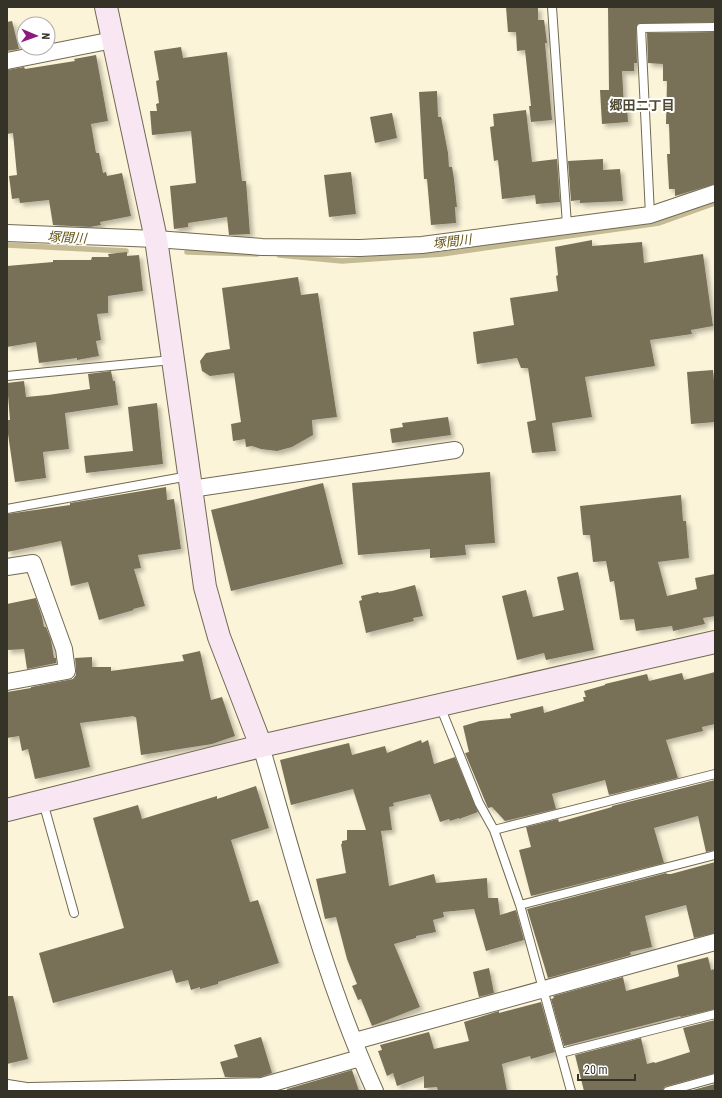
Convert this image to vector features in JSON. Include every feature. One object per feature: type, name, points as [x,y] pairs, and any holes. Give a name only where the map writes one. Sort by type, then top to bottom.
[{"type":"street","points":[[106,7],[156,239],[205,587],[219,637],[261,746],[332,985],[355,1041],[360,1058],[375,1091]]},
{"type":"street","points":[[7,61],[113,40]]},
{"type":"street","points":[[7,233],[156,239],[262,247],[360,248],[422,245],[650,215],[715,193]]},
{"type":"street","points":[[191,482],[455,450]]},
{"type":"street","points":[[7,567],[33,563],[64,649],[67,671],[7,682]]},
{"type":"street","points":[[7,810],[261,746],[715,642]]},
{"type":"street","points":[[355,1041],[715,942]]},
{"type":"street","points":[[30,1091],[262,1086],[360,1058]]},
{"type":"street","points":[[7,1088],[26,1091]]},
{"type":"lane","points":[[552,7],[568,225]]},
{"type":"lane","points":[[650,215],[641,28],[715,27]]},
{"type":"lane","points":[[7,376],[173,360]]},
{"type":"lane","points":[[7,509],[191,482]]},
{"type":"lane","points":[[440,705],[479,802],[494,830],[520,905],[570,1091]]},
{"type":"lane","points":[[494,830],[715,774]]},
{"type":"lane","points":[[43,801],[74,913]]},
{"type":"lane","points":[[520,905],[715,854]]},
{"type":"lane","points":[[561,1053],[715,1014]]},
{"type":"lane","points":[[668,1091],[715,1078]]},
{"type":"building","points":[[506,7],[538,7],[538,20],[544,20],[552,120],[531,122],[529,106],[531,106],[525,50],[517,51],[516,32],[508,32]]},
{"type":"building","points":[[608,7],[715,7],[715,22],[638,24],[636,28],[637,63],[634,63],[634,71],[622,71],[624,107],[627,107],[628,122],[602,124],[600,90],[609,90]]},
{"type":"building","points":[[12,21],[16,37],[16,50],[7,51],[7,22]]},
{"type":"building","points":[[715,32],[715,184],[675,196],[675,189],[669,189],[667,154],[670,154],[669,124],[666,124],[667,81],[663,81],[663,64],[648,63],[647,33]]},
{"type":"building","points":[[181,47],[183,58],[227,52],[242,181],[246,181],[250,234],[229,235],[227,217],[188,223],[188,227],[174,229],[170,186],[196,183],[191,131],[152,135],[150,111],[157,111],[156,104],[159,103],[156,81],[159,80],[154,51]]},
{"type":"building","points":[[96,55],[108,121],[91,124],[96,153],[99,153],[103,173],[106,172],[107,176],[122,173],[131,216],[100,222],[101,225],[90,227],[53,225],[49,200],[20,203],[19,198],[12,199],[9,176],[17,175],[13,133],[7,134],[7,70],[24,67],[25,69],[75,61],[74,59]]},
{"type":"building","points":[[437,91],[438,117],[441,117],[448,153],[449,167],[452,167],[457,207],[455,207],[456,223],[431,225],[427,179],[424,179],[419,92]]},
{"type":"building","points":[[526,110],[532,162],[557,159],[560,202],[536,204],[535,195],[502,199],[498,160],[494,161],[490,127],[494,126],[493,114]]},
{"type":"building","points":[[392,113],[397,138],[375,143],[370,117]]},
{"type":"building","points":[[603,159],[603,170],[620,169],[623,201],[580,203],[580,200],[571,201],[568,161]]},
{"type":"building","points":[[351,172],[356,214],[329,217],[324,175]]},
{"type":"building","points":[[592,240],[592,246],[642,242],[644,263],[703,254],[713,326],[691,330],[692,334],[650,340],[655,366],[585,377],[592,417],[552,423],[556,451],[532,453],[527,422],[536,420],[528,368],[521,368],[517,358],[477,364],[473,332],[514,325],[510,298],[558,291],[555,247]]},
{"type":"building","points":[[127,252],[127,256],[139,255],[143,291],[108,296],[108,313],[97,314],[101,340],[96,341],[99,356],[77,360],[77,358],[39,363],[36,342],[7,347],[7,266],[53,262],[53,260],[91,260],[92,257],[109,257],[108,254]]},
{"type":"building","points":[[298,277],[301,295],[318,293],[337,417],[312,420],[313,435],[292,447],[277,451],[252,446],[246,447],[245,439],[233,441],[231,424],[241,422],[234,373],[210,376],[202,371],[200,361],[206,353],[230,349],[222,288]]},
{"type":"building","points":[[713,370],[715,422],[691,424],[687,372]]},
{"type":"building","points":[[111,371],[113,381],[115,381],[118,405],[65,413],[69,449],[43,452],[46,478],[15,482],[7,427],[7,420],[10,420],[7,383],[24,381],[26,397],[48,395],[90,389],[88,374]]},
{"type":"building","points":[[157,403],[163,464],[86,473],[84,456],[133,451],[128,407]]},
{"type":"building","points":[[448,417],[451,435],[392,443],[390,429],[403,427],[402,423]]},
{"type":"building","points":[[490,472],[495,543],[465,545],[466,555],[430,558],[430,549],[358,555],[352,483]]},
{"type":"building","points":[[323,483],[343,564],[231,591],[211,510]]},
{"type":"building","points":[[166,487],[167,500],[174,499],[181,549],[138,555],[141,568],[134,569],[145,606],[99,620],[88,582],[71,586],[61,541],[7,552],[7,514],[70,505],[70,503]]},
{"type":"building","points":[[681,495],[683,521],[686,521],[689,558],[658,562],[667,596],[697,589],[695,578],[715,574],[715,616],[703,618],[705,624],[673,631],[672,626],[636,631],[634,619],[620,620],[614,581],[610,582],[606,561],[593,562],[590,535],[583,535],[580,506]]},
{"type":"building","points":[[578,572],[594,650],[546,660],[544,653],[517,660],[502,596],[526,590],[533,617],[564,610],[557,577]]},
{"type":"building","points":[[415,585],[423,616],[413,618],[414,621],[366,633],[359,601],[362,600],[361,596],[378,592],[392,591]]},
{"type":"building","points":[[36,598],[44,627],[46,627],[51,640],[56,663],[27,669],[24,649],[7,650],[7,604]]},
{"type":"building","points":[[200,651],[211,700],[222,697],[235,736],[212,744],[141,755],[136,717],[134,716],[80,723],[90,767],[35,779],[28,749],[22,751],[19,736],[7,738],[7,692],[73,679],[76,675],[75,658],[92,657],[92,667],[111,667],[111,671],[184,661],[182,655]]},
{"type":"building","points":[[715,672],[715,724],[702,727],[703,731],[666,740],[678,778],[609,795],[605,780],[552,794],[556,809],[505,821],[492,807],[488,808],[465,753],[469,752],[463,726],[480,721],[511,718],[510,714],[543,706],[544,713],[584,701],[583,697],[586,697],[584,691],[605,684],[647,674],[649,681],[682,673],[684,680]]},
{"type":"building","points":[[421,740],[422,743],[428,740],[434,764],[455,757],[478,812],[459,819],[450,821],[449,819],[440,822],[430,794],[393,803],[394,806],[389,807],[392,830],[381,831],[389,886],[434,874],[436,883],[487,878],[488,898],[498,898],[500,915],[516,910],[524,940],[486,951],[474,909],[443,912],[444,917],[433,920],[436,932],[416,936],[416,938],[394,944],[420,1007],[372,1026],[361,999],[358,1000],[352,986],[357,984],[347,959],[336,917],[325,919],[316,879],[346,873],[341,844],[342,841],[347,840],[347,830],[366,830],[353,789],[291,805],[280,760],[349,743],[352,755],[385,746],[387,753]]},
{"type":"building","points":[[715,780],[715,850],[706,852],[698,816],[654,828],[664,863],[531,896],[519,850],[531,847],[526,827],[558,819],[559,822],[612,806]]},
{"type":"building","points":[[256,786],[269,828],[231,840],[250,902],[258,900],[279,963],[200,989],[200,987],[191,990],[188,980],[176,983],[172,970],[53,1003],[39,953],[124,928],[93,818],[138,805],[142,819],[217,796],[217,799]]},
{"type":"building","points":[[715,862],[715,933],[694,938],[686,905],[645,916],[652,947],[630,952],[631,955],[548,978],[527,909],[666,873],[671,874]]},
{"type":"building","points":[[708,957],[711,970],[715,969],[715,1009],[680,1016],[564,1046],[551,999],[554,998],[553,996],[623,977],[626,991],[677,977],[679,976],[677,965]]},
{"type":"building","points":[[489,968],[494,993],[479,997],[473,972]]},
{"type":"building","points":[[7,996],[13,996],[28,1059],[7,1064]]},
{"type":"building","points":[[541,1002],[555,1052],[531,1059],[530,1056],[502,1064],[507,1091],[438,1091],[437,1087],[424,1088],[424,1076],[397,1086],[393,1073],[387,1076],[378,1051],[382,1050],[380,1045],[429,1032],[434,1049],[469,1041],[464,1022],[499,1011],[499,1013]]},
{"type":"building","points":[[715,1020],[715,1073],[664,1087],[663,1091],[584,1091],[575,1055],[641,1038],[647,1064],[655,1063],[690,1052],[683,1028]]},
{"type":"building","points":[[261,1037],[272,1073],[261,1077],[225,1077],[220,1062],[238,1057],[234,1045]]},
{"type":"building","points":[[352,1070],[359,1091],[287,1091],[287,1089]]},
{"type":"building","points":[[715,1084],[715,1091],[689,1091]]},
{"type":"waterway","name":"塚間川","points":[[279,255],[342,261],[442,254],[659,223],[715,203]]},
{"type":"waterway","name":"塚間川","points":[[7,245],[126,251]]},
{"type":"waterway","name":"塚間川","points":[[187,252],[257,254]]},
{"type":"district","name":"郷田二丁目","points":[[642,105]]}]
